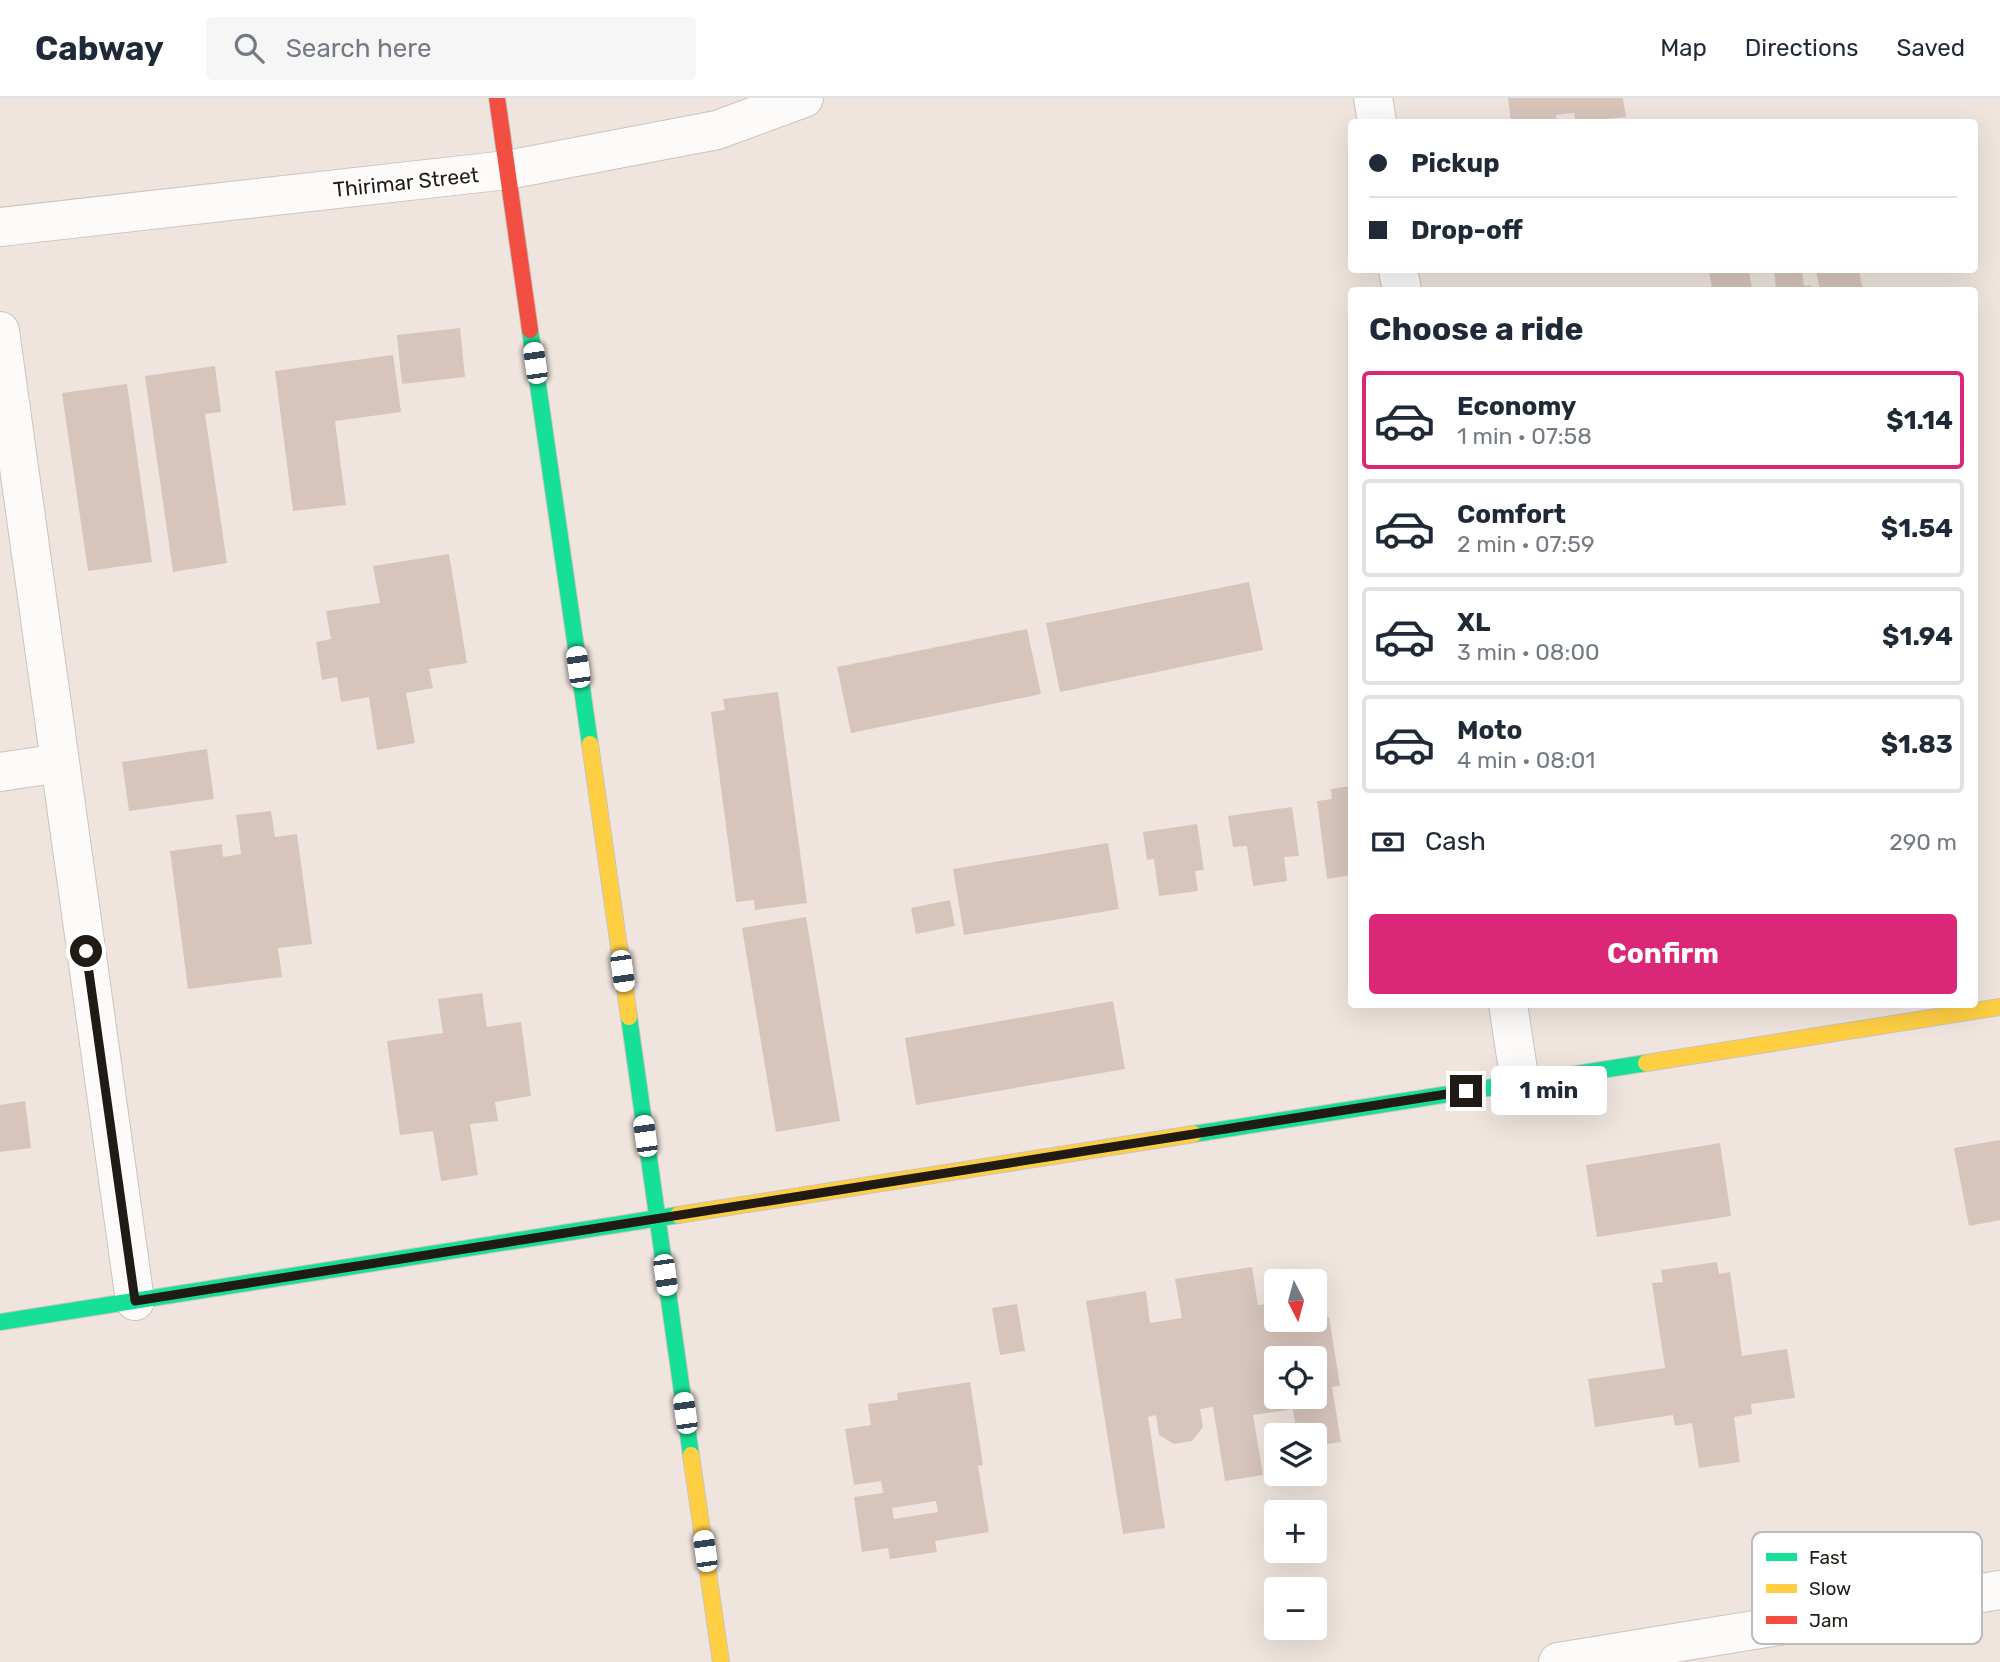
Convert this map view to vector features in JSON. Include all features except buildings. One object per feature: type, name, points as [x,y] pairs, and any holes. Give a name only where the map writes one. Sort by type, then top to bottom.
[{"type":"street","points":[[497,98],[720,1662]]},
{"type":"street","name":"Thirimar Street","points":[[0,227],[507,170],[717,130],[804,98]]},
{"type":"street","points":[[1373,98],[1376,119]]},
{"type":"street","points":[[0,331],[135,1301]]},
{"type":"street","points":[[0,772],[60,763]]},
{"type":"street","points":[[0,1322],[2000,1007]]},
{"type":"street","points":[[1509,1008],[1520,1083]]},
{"type":"street","points":[[1982,1593],[2000,1590]]},
{"type":"street","points":[[1558,1662],[1752,1630]]},
{"type":"traffic: fast","points":[[530,330],[590,744]]},
{"type":"traffic: fast","points":[[629,1017],[691,1455]]},
{"type":"traffic: fast","points":[[1194,1134],[1646,1063]]},
{"type":"traffic: fast","points":[[0,1322],[678,1215]]},
{"type":"traffic: slow","points":[[590,744],[629,1017]]},
{"type":"traffic: slow","points":[[1646,1063],[2000,1007]]},
{"type":"traffic: slow","points":[[678,1215],[1194,1134]]},
{"type":"traffic: slow","points":[[691,1455],[721,1662]]},
{"type":"traffic: jam","points":[[497,98],[530,330]]},
{"type":"route","points":[[86,951],[135,1301],[1466,1091]]}]
